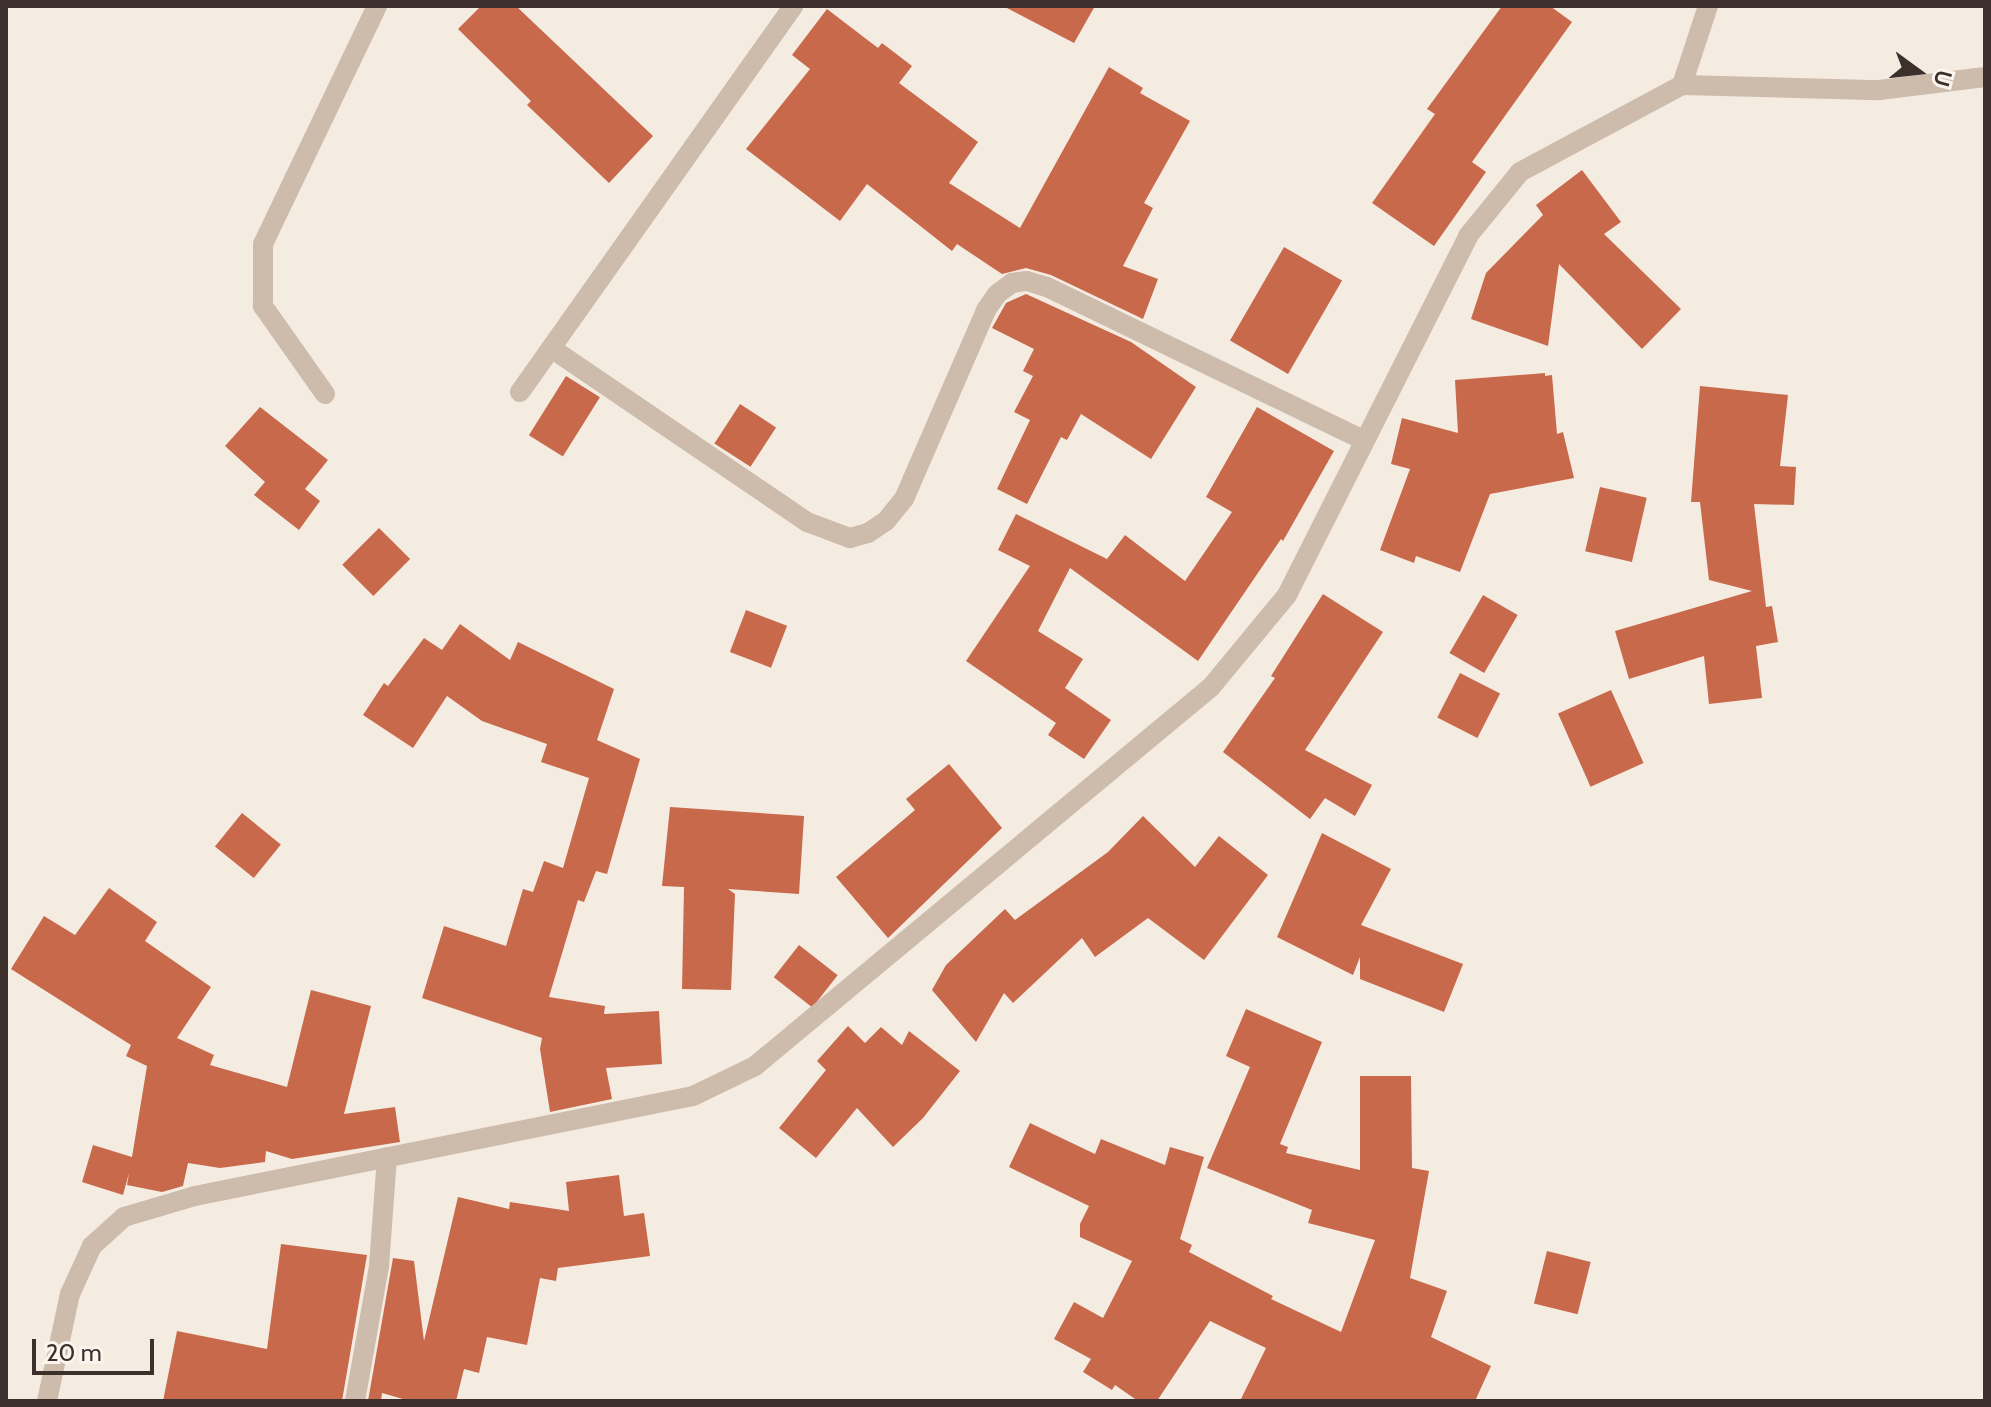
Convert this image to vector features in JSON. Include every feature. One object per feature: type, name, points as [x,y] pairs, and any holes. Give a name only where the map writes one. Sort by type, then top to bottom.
[{"type":"street","points":[[325,394],[263,306],[263,244],[377,6]]},
{"type":"street","points":[[520,392],[793,6]]},
{"type":"street","points":[[1682,85],[1708,6]]},
{"type":"street","points":[[47,1401],[70,1294],[92,1246],[124,1217],[195,1196],[693,1096],[755,1066],[1211,687],[1287,595],[1468,236],[1520,172],[1682,85],[1879,90],[1985,77]]},
{"type":"street","points":[[551,348],[807,522],[850,538],[868,533],[886,521],[904,499],[986,310],[997,294],[1012,283],[1027,281],[1047,287],[1364,440]]},
{"type":"street","points":[[355,1401],[379,1266],[387,1157]]},
{"type":"building","points":[[481,6],[516,6],[653,136],[609,183],[527,105],[531,101],[458,29]]},
{"type":"building","points":[[1003,6],[1095,6],[1074,43]]},
{"type":"building","points":[[1502,6],[1550,6],[1572,22],[1472,162],[1486,172],[1434,246],[1372,203],[1435,114],[1427,109]]},
{"type":"building","points":[[827,9],[878,48],[882,43],[912,66],[899,83],[978,142],[949,183],[1020,228],[1109,67],[1143,88],[1140,93],[1190,121],[1144,203],[1153,208],[1123,266],[1158,279],[1143,319],[1051,275],[1026,268],[1002,274],[957,244],[952,251],[867,184],[840,221],[746,149],[810,69],[792,55]]},
{"type":"building","points":[[1582,170],[1621,222],[1604,234],[1681,309],[1642,349],[1559,264],[1548,346],[1471,319],[1486,273],[1543,215],[1536,205]]},
{"type":"building","points":[[1284,247],[1342,280],[1288,374],[1230,341]]},
{"type":"building","points":[[1026,294],[1131,342],[1196,387],[1151,459],[1081,414],[1067,440],[1061,437],[1027,504],[997,489],[1030,420],[1014,412],[1033,376],[1023,371],[1034,349],[992,328],[1006,303]]},
{"type":"building","points":[[1545,373],[1545,376],[1552,375],[1557,434],[1563,432],[1574,478],[1490,494],[1460,572],[1416,556],[1414,563],[1380,550],[1410,469],[1391,464],[1402,418],[1458,433],[1455,380]]},
{"type":"building","points":[[566,376],[600,397],[563,457],[529,435]]},
{"type":"building","points":[[1700,386],[1788,395],[1780,466],[1796,467],[1794,505],[1754,504],[1766,607],[1772,606],[1778,642],[1756,646],[1762,698],[1709,704],[1704,656],[1629,679],[1615,631],[1752,591],[1709,580],[1700,502],[1691,502]]},
{"type":"building","points":[[740,404],[776,427],[750,467],[714,443]]},
{"type":"building","points":[[260,407],[328,460],[305,489],[320,501],[299,530],[254,495],[265,482],[225,446]]},
{"type":"building","points":[[1257,407],[1334,451],[1283,541],[1281,539],[1198,661],[1070,568],[1038,631],[1083,659],[1065,688],[1111,720],[1084,759],[1048,735],[1056,723],[966,661],[1030,566],[998,550],[1016,514],[1107,559],[1125,535],[1185,581],[1232,512],[1206,497]]},
{"type":"building","points":[[1600,487],[1647,498],[1632,562],[1585,551]]},
{"type":"building","points":[[379,528],[410,559],[373,596],[342,565]]},
{"type":"building","points":[[1323,594],[1383,632],[1305,750],[1372,785],[1355,816],[1325,798],[1310,819],[1223,752],[1275,678],[1271,676]]},
{"type":"building","points":[[1483,595],[1518,615],[1484,673],[1450,653]]},
{"type":"building","points":[[746,610],[787,626],[771,668],[730,652]]},
{"type":"building","points":[[460,624],[510,660],[518,642],[614,689],[597,740],[640,759],[607,874],[596,871],[584,902],[578,900],[549,997],[605,1006],[604,1014],[659,1011],[662,1064],[606,1068],[612,1099],[550,1112],[540,1049],[542,1038],[422,998],[444,926],[506,946],[523,889],[533,892],[544,861],[563,868],[589,778],[541,762],[547,744],[482,721],[447,696],[413,748],[363,715],[384,683],[388,686],[424,638],[442,650]]},
{"type":"building","points":[[1460,673],[1500,693],[1477,738],[1437,718]]},
{"type":"building","points":[[1611,690],[1644,763],[1591,787],[1558,714]]},
{"type":"building","points":[[949,764],[1002,828],[888,938],[836,877],[915,810],[906,799]]},
{"type":"building","points":[[670,807],[804,816],[799,894],[728,889],[735,894],[731,990],[682,989],[684,887],[662,886]]},
{"type":"building","points":[[242,813],[281,844],[254,878],[215,846]]},
{"type":"building","points":[[1143,816],[1195,867],[1219,836],[1268,875],[1204,960],[1148,918],[1095,957],[1082,938],[1013,1003],[1004,993],[976,1042],[932,990],[946,965],[1005,909],[1015,920],[1108,852]]},
{"type":"building","points":[[1322,833],[1391,869],[1361,925],[1463,964],[1444,1012],[1360,979],[1360,957],[1353,975],[1277,937]]},
{"type":"building","points":[[109,888],[157,922],[145,941],[211,987],[177,1038],[214,1055],[210,1065],[287,1087],[311,990],[371,1006],[344,1114],[395,1107],[400,1142],[292,1159],[266,1151],[265,1162],[220,1168],[188,1163],[183,1186],[162,1192],[127,1185],[129,1173],[123,1195],[82,1182],[93,1145],[132,1157],[147,1066],[126,1056],[131,1045],[11,969],[44,916],[75,935]]},
{"type":"building","points":[[799,945],[838,975],[812,1007],[774,977]]},
{"type":"building","points":[[1246,1009],[1322,1042],[1280,1144],[1288,1147],[1286,1153],[1360,1170],[1360,1076],[1411,1076],[1412,1168],[1429,1171],[1410,1278],[1447,1291],[1431,1337],[1491,1366],[1475,1401],[1240,1401],[1266,1348],[1210,1321],[1157,1401],[1138,1401],[1115,1385],[1112,1390],[1083,1372],[1091,1359],[1054,1339],[1074,1302],[1103,1318],[1132,1261],[1080,1237],[1080,1224],[1089,1206],[1009,1167],[1030,1123],[1095,1154],[1101,1139],[1165,1165],[1170,1147],[1204,1157],[1180,1239],[1192,1245],[1189,1252],[1273,1296],[1271,1299],[1341,1332],[1375,1240],[1308,1223],[1312,1210],[1207,1168],[1250,1067],[1226,1056]]},
{"type":"building","points":[[848,1026],[865,1043],[881,1027],[902,1045],[909,1031],[960,1071],[923,1118],[893,1147],[857,1108],[816,1158],[779,1128],[826,1070],[817,1061]]},
{"type":"building","points":[[619,1175],[624,1216],[644,1213],[650,1256],[558,1268],[556,1281],[540,1278],[527,1345],[487,1337],[479,1373],[464,1369],[456,1401],[410,1401],[382,1393],[381,1401],[368,1401],[393,1258],[414,1261],[424,1341],[458,1197],[509,1209],[510,1202],[569,1211],[566,1182]]},
{"type":"building","points":[[281,1244],[367,1255],[342,1401],[163,1401],[177,1331],[267,1349]]},
{"type":"building","points":[[1547,1251],[1591,1262],[1578,1314],[1534,1303]]}]
